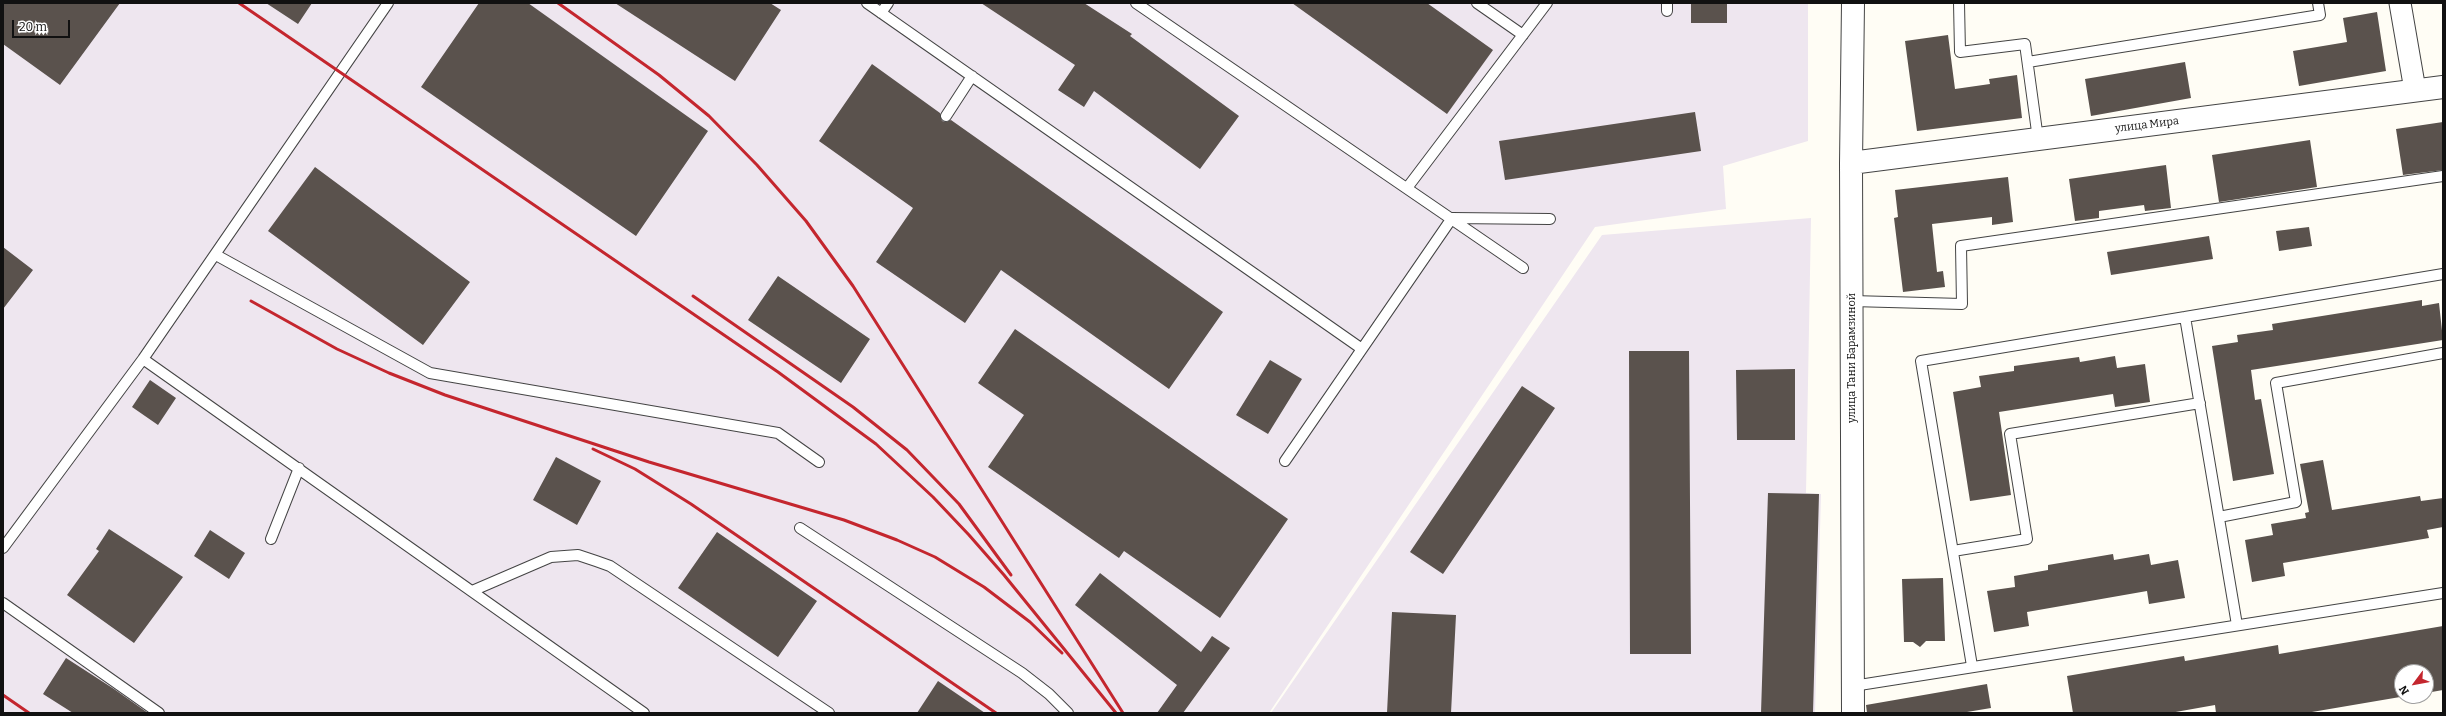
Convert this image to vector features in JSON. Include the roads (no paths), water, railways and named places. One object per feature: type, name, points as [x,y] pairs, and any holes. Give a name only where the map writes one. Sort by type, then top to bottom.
[{"type":"street","name":"улица Тани Барамзиной","points":[[1853,3],[1851,163],[1853,713]]},
{"type":"street","points":[[2400,3],[2415,90]]},
{"type":"street","name":"улица Мира","points":[[1851,163],[2443,87]]},
{"type":"lane","points":[[3,548],[143,359],[388,3]]},
{"type":"lane","points":[[867,3],[1362,349]]},
{"type":"lane","points":[[881,13],[888,3]]},
{"type":"lane","points":[[1136,3],[1523,268]]},
{"type":"lane","points":[[1477,3],[1523,35]]},
{"type":"lane","points":[[1407,188],[1547,3]]},
{"type":"lane","points":[[1960,3],[1960,52],[2025,44],[2038,139]]},
{"type":"lane","points":[[2028,62],[2320,15],[2318,3]]},
{"type":"lane","points":[[946,116],[972,76]]},
{"type":"lane","points":[[1852,301],[1962,304],[1961,246],[2443,176]]},
{"type":"lane","points":[[1285,461],[1452,218]]},
{"type":"lane","points":[[1452,218],[1550,219]]},
{"type":"lane","points":[[216,255],[430,373],[778,433],[819,462]]},
{"type":"lane","points":[[1972,666],[1921,361],[2443,274]]},
{"type":"lane","points":[[2186,317],[2237,625]]},
{"type":"lane","points":[[2219,517],[2296,502],[2276,382],[2443,353]]},
{"type":"lane","points":[[143,359],[644,713]]},
{"type":"lane","points":[[1953,551],[2027,539],[2010,434],[2200,403]]},
{"type":"lane","points":[[271,539],[299,468]]},
{"type":"lane","points":[[800,528],[1022,673],[1049,694],[1068,713]]},
{"type":"lane","points":[[472,591],[552,557],[578,555],[596,561],[610,566],[829,713]]},
{"type":"lane","points":[[1853,686],[1972,666],[2443,593]]},
{"type":"lane","points":[[3,603],[158,713]]},
{"type":"railway","points":[[239,3],[778,372],[876,444],[933,497],[969,535],[1004,575],[1116,713]]},
{"type":"railway","points":[[558,3],[659,75],[709,116],[757,165],[806,221],[853,286],[1123,713]]},
{"type":"railway","points":[[693,296],[853,407],[907,450],[959,504],[1011,575]]},
{"type":"railway","points":[[251,301],[337,349],[389,373],[445,395],[649,462],[844,520],[897,540],[935,557],[984,587],[1030,622],[1062,653]]},
{"type":"railway","points":[[593,449],[635,469],[691,504],[996,713]]},
{"type":"railway","points":[[3,695],[29,713]]}]
